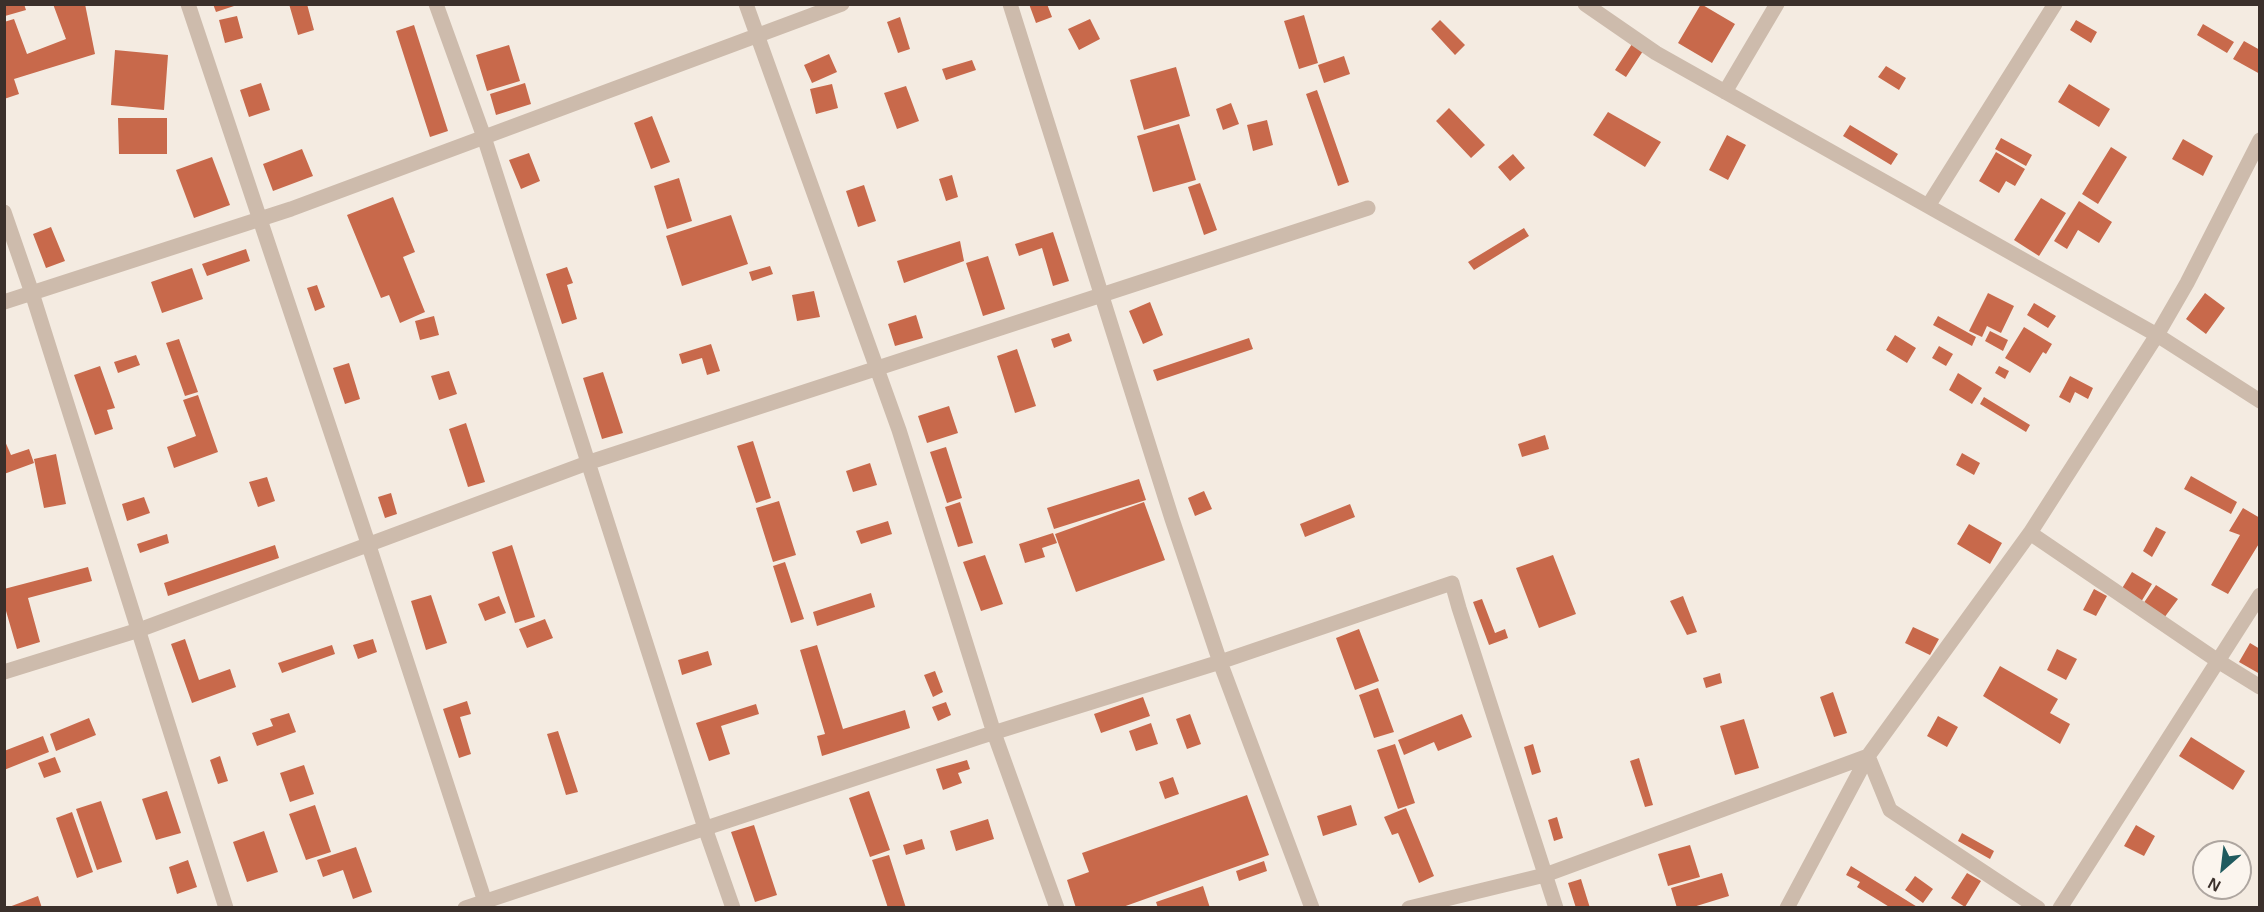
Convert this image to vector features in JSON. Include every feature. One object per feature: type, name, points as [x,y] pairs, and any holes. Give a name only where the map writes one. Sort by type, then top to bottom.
[{"type":"street","points":[[188,4],[486,904]]},
{"type":"street","points":[[436,4],[484,137],[590,462],[705,828],[733,908]]},
{"type":"street","points":[[746,4],[899,430],[994,733],[1057,908]]},
{"type":"street","points":[[4,302],[261,219],[842,4]]},
{"type":"street","points":[[1010,4],[1172,519],[1220,662],[1312,908]]},
{"type":"street","points":[[1585,4],[1656,53],[2157,335],[2259,401]]},
{"type":"street","points":[[1725,92],[1777,4]]},
{"type":"street","points":[[1928,206],[2055,4]]},
{"type":"street","points":[[1787,908],[1868,756],[2030,533],[2157,335],[2187,284],[2259,140]]},
{"type":"street","points":[[4,672],[139,630],[590,462],[1368,208]]},
{"type":"street","points":[[4,212],[32,293],[225,908]]},
{"type":"street","points":[[2030,533],[2259,687]]},
{"type":"street","points":[[465,908],[486,904],[705,828],[1220,662],[1452,583],[1556,908]]},
{"type":"street","points":[[2060,908],[2259,595]]},
{"type":"street","points":[[1409,908],[1545,875],[1868,756]]},
{"type":"street","points":[[1868,756],[1890,810],[2038,908]]},
{"type":"building","points":[[5,4],[24,4],[26,10],[5,16]]},
{"type":"building","points":[[53,4],[85,4],[95,54],[14,79],[19,94],[4,99],[4,22],[14,19],[27,54],[66,39]]},
{"type":"building","points":[[213,4],[237,4],[237,5],[216,12]]},
{"type":"building","points":[[289,4],[307,4],[314,30],[298,35]]},
{"type":"building","points":[[1029,4],[1047,4],[1052,17],[1036,23]]},
{"type":"building","points":[[1701,4],[1735,24],[1712,63],[1678,43]]},
{"type":"building","points":[[1304,15],[1318,63],[1299,69],[1284,21]]},
{"type":"building","points":[[237,16],[243,38],[225,43],[219,20]]},
{"type":"building","points":[[900,17],[910,49],[898,53],[887,22]]},
{"type":"building","points":[[1090,19],[1100,39],[1079,50],[1068,29]]},
{"type":"building","points":[[1440,20],[1465,45],[1455,55],[1431,29]]},
{"type":"building","points":[[2076,20],[2097,32],[2091,43],[2070,30]]},
{"type":"building","points":[[2203,24],[2234,42],[2227,53],[2197,35]]},
{"type":"building","points":[[414,25],[448,131],[430,137],[396,31]]},
{"type":"building","points":[[2244,41],[2260,50],[2260,74],[2233,59]]},
{"type":"building","points":[[1632,44],[1643,51],[1626,77],[1615,70]]},
{"type":"building","points":[[509,45],[520,81],[487,91],[476,55]]},
{"type":"building","points":[[115,50],[168,55],[164,110],[111,105]]},
{"type":"building","points":[[829,54],[837,72],[812,83],[804,65]]},
{"type":"building","points":[[1344,56],[1350,74],[1324,83],[1318,65]]},
{"type":"building","points":[[972,60],[976,70],[946,80],[942,69]]},
{"type":"building","points":[[1886,66],[1906,78],[1899,90],[1878,77]]},
{"type":"building","points":[[1176,67],[1190,116],[1144,130],[1130,80]]},
{"type":"building","points":[[261,83],[270,110],[249,117],[240,90]]},
{"type":"building","points":[[525,83],[531,104],[496,115],[490,94]]},
{"type":"building","points":[[832,84],[838,108],[816,114],[810,89]]},
{"type":"building","points":[[2069,84],[2110,109],[2099,127],[2058,102]]},
{"type":"building","points":[[906,86],[919,121],[897,129],[884,93]]},
{"type":"building","points":[[1317,90],[1349,182],[1338,186],[1306,94]]},
{"type":"building","points":[[1231,103],[1239,124],[1223,130],[1216,109]]},
{"type":"building","points":[[1449,108],[1485,145],[1471,158],[1436,121]]},
{"type":"building","points":[[1608,112],[1661,142],[1645,167],[1593,135]]},
{"type":"building","points":[[652,116],[670,162],[651,169],[634,123]]},
{"type":"building","points":[[118,118],[167,118],[167,154],[119,154]]},
{"type":"building","points":[[1267,120],[1273,145],[1253,151],[1247,125]]},
{"type":"building","points":[[1179,124],[1196,180],[1153,192],[1137,136]]},
{"type":"building","points":[[1850,125],[1898,154],[1891,165],[1843,136]]},
{"type":"building","points":[[1727,135],[1746,145],[1728,180],[1709,170]]},
{"type":"building","points":[[2001,138],[2032,155],[2026,166],[1995,149]]},
{"type":"building","points":[[2183,139],[2213,156],[2203,176],[2172,159]]},
{"type":"building","points":[[2111,147],[2127,157],[2098,204],[2082,194]]},
{"type":"building","points":[[302,149],[313,176],[273,191],[263,164]]},
{"type":"building","points":[[1996,152],[2025,169],[2015,186],[2006,181],[1999,193],[1979,181]]},
{"type":"building","points":[[529,153],[540,181],[521,189],[509,160]]},
{"type":"building","points":[[1513,154],[1525,168],[1510,181],[1498,167]]},
{"type":"building","points":[[212,157],[230,205],[194,218],[176,170]]},
{"type":"building","points":[[952,175],[958,197],[946,201],[939,179]]},
{"type":"building","points":[[679,178],[692,221],[667,229],[654,186]]},
{"type":"building","points":[[1200,183],[1217,230],[1204,235],[1188,187]]},
{"type":"building","points":[[864,185],[876,221],[858,227],[846,191]]},
{"type":"building","points":[[393,197],[415,252],[403,257],[425,312],[400,323],[389,295],[381,298],[347,215]]},
{"type":"building","points":[[2041,198],[2066,213],[2039,256],[2014,240]]},
{"type":"building","points":[[2079,201],[2112,222],[2099,243],[2078,230],[2067,249],[2054,241]]},
{"type":"building","points":[[731,215],[748,264],[682,286],[666,236]]},
{"type":"building","points":[[51,227],[65,261],[46,268],[33,234]]},
{"type":"building","points":[[1524,228],[1529,236],[1474,270],[1468,262]]},
{"type":"building","points":[[1053,232],[1069,281],[1053,286],[1042,248],[1019,256],[1015,244]]},
{"type":"building","points":[[960,241],[964,261],[904,283],[897,261]]},
{"type":"building","points":[[246,249],[250,261],[207,276],[202,264]]},
{"type":"building","points":[[988,256],[1005,309],[983,316],[966,263]]},
{"type":"building","points":[[770,266],[773,274],[752,281],[749,272]]},
{"type":"building","points":[[567,267],[573,283],[567,285],[577,319],[562,324],[546,274]]},
{"type":"building","points":[[192,268],[203,299],[162,313],[151,282]]},
{"type":"building","points":[[317,285],[325,307],[315,311],[307,288]]},
{"type":"building","points":[[814,291],[820,317],[797,321],[792,295]]},
{"type":"building","points":[[1988,293],[2014,306],[2001,333],[1987,326],[1982,337],[1969,331]]},
{"type":"building","points":[[2205,293],[2225,308],[2206,334],[2186,319]]},
{"type":"building","points":[[1150,302],[1163,335],[1143,344],[1129,311]]},
{"type":"building","points":[[2034,303],[2056,316],[2048,328],[2027,315]]},
{"type":"building","points":[[916,315],[923,338],[895,346],[888,324]]},
{"type":"building","points":[[434,316],[439,335],[420,340],[415,321]]},
{"type":"building","points":[[1938,316],[1976,337],[1972,346],[1933,325]]},
{"type":"building","points":[[2024,327],[2052,344],[2046,354],[2043,352],[2030,373],[2005,358]]},
{"type":"building","points":[[1990,331],[2008,340],[2003,351],[1985,341]]},
{"type":"building","points":[[1069,333],[1072,341],[1054,348],[1051,339]]},
{"type":"building","points":[[1895,335],[1916,348],[1907,363],[1886,350]]},
{"type":"building","points":[[1249,338],[1253,349],[1157,381],[1153,370]]},
{"type":"building","points":[[179,339],[198,392],[185,396],[166,343]]},
{"type":"building","points":[[711,344],[720,371],[707,375],[702,358],[682,364],[679,354]]},
{"type":"building","points":[[1939,346],[1953,354],[1946,366],[1932,358]]},
{"type":"building","points":[[1017,349],[1036,406],[1015,413],[997,356]]},
{"type":"building","points":[[136,355],[140,365],[118,373],[114,362]]},
{"type":"building","points":[[349,363],[360,399],[345,404],[333,368]]},
{"type":"building","points":[[100,366],[115,408],[107,410],[113,429],[95,435],[74,375]]},
{"type":"building","points":[[1999,366],[2009,371],[2005,379],[1995,373]]},
{"type":"building","points":[[449,371],[457,394],[439,400],[431,376]]},
{"type":"building","points":[[603,372],[623,433],[602,439],[583,378]]},
{"type":"building","points":[[1958,373],[1982,388],[1972,404],[1949,390]]},
{"type":"building","points":[[2070,376],[2093,388],[2088,399],[2075,392],[2070,403],[2059,397]]},
{"type":"building","points":[[198,395],[218,452],[174,468],[167,447],[196,436],[183,400]]},
{"type":"building","points":[[1984,397],[2030,425],[2026,432],[1980,404]]},
{"type":"building","points":[[949,406],[958,433],[927,443],[918,416]]},
{"type":"building","points":[[466,423],[485,482],[468,487],[449,429]]},
{"type":"building","points":[[1545,435],[1549,449],[1522,457],[1518,444]]},
{"type":"building","points":[[4,439],[11,455],[29,449],[34,463],[4,474]]},
{"type":"building","points":[[753,441],[771,498],[756,503],[737,446]]},
{"type":"building","points":[[946,447],[962,498],[947,503],[930,452]]},
{"type":"building","points":[[1962,453],[1980,463],[1974,475],[1956,465]]},
{"type":"building","points":[[56,454],[66,504],[44,508],[34,459]]},
{"type":"building","points":[[870,463],[877,485],[853,492],[846,471]]},
{"type":"building","points":[[2191,476],[2237,502],[2231,514],[2184,489]]},
{"type":"building","points":[[267,477],[275,501],[258,507],[249,482]]},
{"type":"building","points":[[1139,479],[1146,500],[1054,529],[1047,508]]},
{"type":"building","points":[[1204,491],[1212,509],[1195,516],[1188,498]]},
{"type":"building","points":[[391,493],[397,514],[385,518],[378,497]]},
{"type":"building","points":[[144,497],[150,513],[127,521],[122,504]]},
{"type":"building","points":[[779,501],[796,555],[773,562],[756,508]]},
{"type":"building","points":[[960,502],[973,543],[958,547],[945,507]]},
{"type":"building","points":[[1144,502],[1165,560],[1076,592],[1055,534]]},
{"type":"building","points":[[1350,504],[1355,517],[1305,537],[1300,524]]},
{"type":"building","points":[[2243,508],[2260,518],[2260,542],[2228,594],[2211,585],[2240,535],[2229,531]]},
{"type":"building","points":[[888,521],[892,534],[861,544],[856,531]]},
{"type":"building","points":[[1969,524],[2002,543],[1990,564],[1957,544]]},
{"type":"building","points":[[2156,527],[2166,532],[2152,557],[2143,551]]},
{"type":"building","points":[[1053,533],[1057,543],[1042,548],[1045,557],[1025,563],[1019,544]]},
{"type":"building","points":[[167,534],[169,543],[140,553],[137,544]]},
{"type":"building","points":[[275,545],[279,558],[168,596],[164,583]]},
{"type":"building","points":[[512,545],[535,617],[515,623],[492,552]]},
{"type":"building","points":[[985,555],[1003,604],[981,611],[963,562]]},
{"type":"building","points":[[1553,555],[1576,614],[1539,628],[1516,568]]},
{"type":"building","points":[[785,562],[804,619],[791,623],[773,566]]},
{"type":"building","points":[[88,567],[92,581],[28,598],[40,642],[17,649],[4,604],[4,589]]},
{"type":"building","points":[[2132,572],[2152,584],[2141,602],[2121,590]]},
{"type":"building","points":[[2156,585],[2178,599],[2164,618],[2143,604]]},
{"type":"building","points":[[2094,589],[2107,596],[2096,616],[2083,610]]},
{"type":"building","points":[[871,593],[875,607],[817,626],[813,612]]},
{"type":"building","points":[[431,595],[447,643],[426,650],[411,601]]},
{"type":"building","points":[[499,596],[506,613],[485,621],[478,604]]},
{"type":"building","points":[[1683,596],[1697,632],[1687,635],[1670,601]]},
{"type":"building","points":[[1482,599],[1495,633],[1505,629],[1508,638],[1489,645],[1473,602]]},
{"type":"building","points":[[545,619],[553,638],[527,648],[519,629]]},
{"type":"building","points":[[1913,627],[1939,639],[1930,655],[1905,643]]},
{"type":"building","points":[[1359,629],[1379,681],[1355,690],[1336,638]]},
{"type":"building","points":[[185,639],[199,680],[230,669],[236,687],[192,703],[171,644]]},
{"type":"building","points":[[373,639],[377,652],[358,659],[353,645]]},
{"type":"building","points":[[2250,643],[2260,649],[2260,674],[2239,662]]},
{"type":"building","points":[[332,645],[335,654],[282,673],[278,663]]},
{"type":"building","points":[[817,645],[843,729],[905,710],[910,728],[822,756],[817,736],[825,734],[800,650]]},
{"type":"building","points":[[2057,649],[2077,659],[2066,680],[2047,670]]},
{"type":"building","points":[[708,651],[712,665],[682,675],[678,660]]},
{"type":"building","points":[[2000,666],[2058,699],[2050,713],[2070,724],[2060,744],[1983,696]]},
{"type":"building","points":[[935,671],[943,692],[933,697],[924,675]]},
{"type":"building","points":[[1720,673],[1722,683],[1706,688],[1703,678]]},
{"type":"building","points":[[1378,688],[1394,732],[1374,738],[1359,695]]},
{"type":"building","points":[[1833,692],[1847,733],[1834,737],[1820,697]]},
{"type":"building","points":[[1143,697],[1150,716],[1101,733],[1094,714]]},
{"type":"building","points":[[467,701],[471,714],[460,717],[471,754],[459,758],[443,709]]},
{"type":"building","points":[[946,702],[951,715],[938,721],[932,707]]},
{"type":"building","points":[[756,704],[759,714],[721,726],[730,754],[709,761],[696,723]]},
{"type":"building","points":[[289,713],[296,732],[257,746],[252,733],[273,726],[270,719]]},
{"type":"building","points":[[1190,714],[1201,744],[1187,749],[1176,719]]},
{"type":"building","points":[[1462,714],[1472,737],[1438,751],[1434,742],[1404,755],[1398,740]]},
{"type":"building","points":[[1938,716],[1958,727],[1947,747],[1927,736]]},
{"type":"building","points":[[89,718],[96,735],[56,751],[50,734]]},
{"type":"building","points":[[1744,719],[1759,768],[1735,775],[1720,726]]},
{"type":"building","points":[[1151,723],[1158,744],[1136,751],[1129,731]]},
{"type":"building","points":[[558,731],[578,792],[566,795],[547,734]]},
{"type":"building","points":[[43,736],[49,752],[4,770],[4,751]]},
{"type":"building","points":[[2191,737],[2245,771],[2233,790],[2179,756]]},
{"type":"building","points":[[1395,744],[1415,803],[1398,809],[1377,750]]},
{"type":"building","points":[[1533,744],[1541,772],[1532,775],[1524,747]]},
{"type":"building","points":[[220,756],[228,781],[218,784],[210,760]]},
{"type":"building","points":[[55,757],[61,772],[44,778],[38,763]]},
{"type":"building","points":[[1639,758],[1653,805],[1645,807],[1630,761]]},
{"type":"building","points":[[967,760],[970,769],[958,773],[962,783],[943,790],[936,769]]},
{"type":"building","points":[[304,765],[314,794],[290,802],[280,773]]},
{"type":"building","points":[[1173,777],[1179,794],[1165,799],[1159,782]]},
{"type":"building","points":[[167,791],[181,833],[156,840],[142,799]]},
{"type":"building","points":[[869,791],[890,850],[870,857],[849,798]]},
{"type":"building","points":[[1247,795],[1269,855],[1120,908],[1076,908],[1067,880],[1089,872],[1082,853]]},
{"type":"building","points":[[101,801],[122,862],[97,870],[76,809]]},
{"type":"building","points":[[315,805],[331,852],[306,860],[289,814]]},
{"type":"building","points":[[1351,805],[1357,825],[1323,836],[1317,816]]},
{"type":"building","points":[[1406,808],[1434,876],[1419,883],[1398,833],[1392,835],[1384,817]]},
{"type":"building","points":[[72,812],[93,872],[77,878],[56,818]]},
{"type":"building","points":[[1557,817],[1563,838],[1554,841],[1548,820]]},
{"type":"building","points":[[988,819],[994,839],[956,851],[950,831]]},
{"type":"building","points":[[754,825],[777,895],[755,902],[731,832]]},
{"type":"building","points":[[2136,825],[2155,836],[2144,856],[2124,846]]},
{"type":"building","points":[[264,831],[278,872],[247,882],[233,842]]},
{"type":"building","points":[[1962,833],[1994,851],[1990,859],[1958,841]]},
{"type":"building","points":[[922,839],[925,849],[906,855],[903,845]]},
{"type":"building","points":[[1690,845],[1700,877],[1668,886],[1658,854]]},
{"type":"building","points":[[356,847],[372,892],[353,899],[343,870],[323,877],[317,860]]},
{"type":"building","points":[[889,855],[906,908],[888,908],[872,860]]},
{"type":"building","points":[[188,860],[197,887],[177,894],[169,867]]},
{"type":"building","points":[[1264,861],[1267,871],[1239,881],[1236,871]]},
{"type":"building","points":[[1851,866],[1919,908],[1891,908],[1857,887],[1860,882],[1846,875]]},
{"type":"building","points":[[1722,873],[1729,896],[1690,908],[1677,908],[1671,888]]},
{"type":"building","points":[[1967,873],[1981,881],[1965,907],[1951,898]]},
{"type":"building","points":[[1915,876],[1933,889],[1923,903],[1905,890]]},
{"type":"building","points":[[1581,879],[1590,908],[1576,908],[1568,883]]},
{"type":"building","points":[[1203,886],[1210,908],[1158,908],[1156,902]]},
{"type":"building","points":[[38,896],[42,908],[9,908],[9,907]]}]
